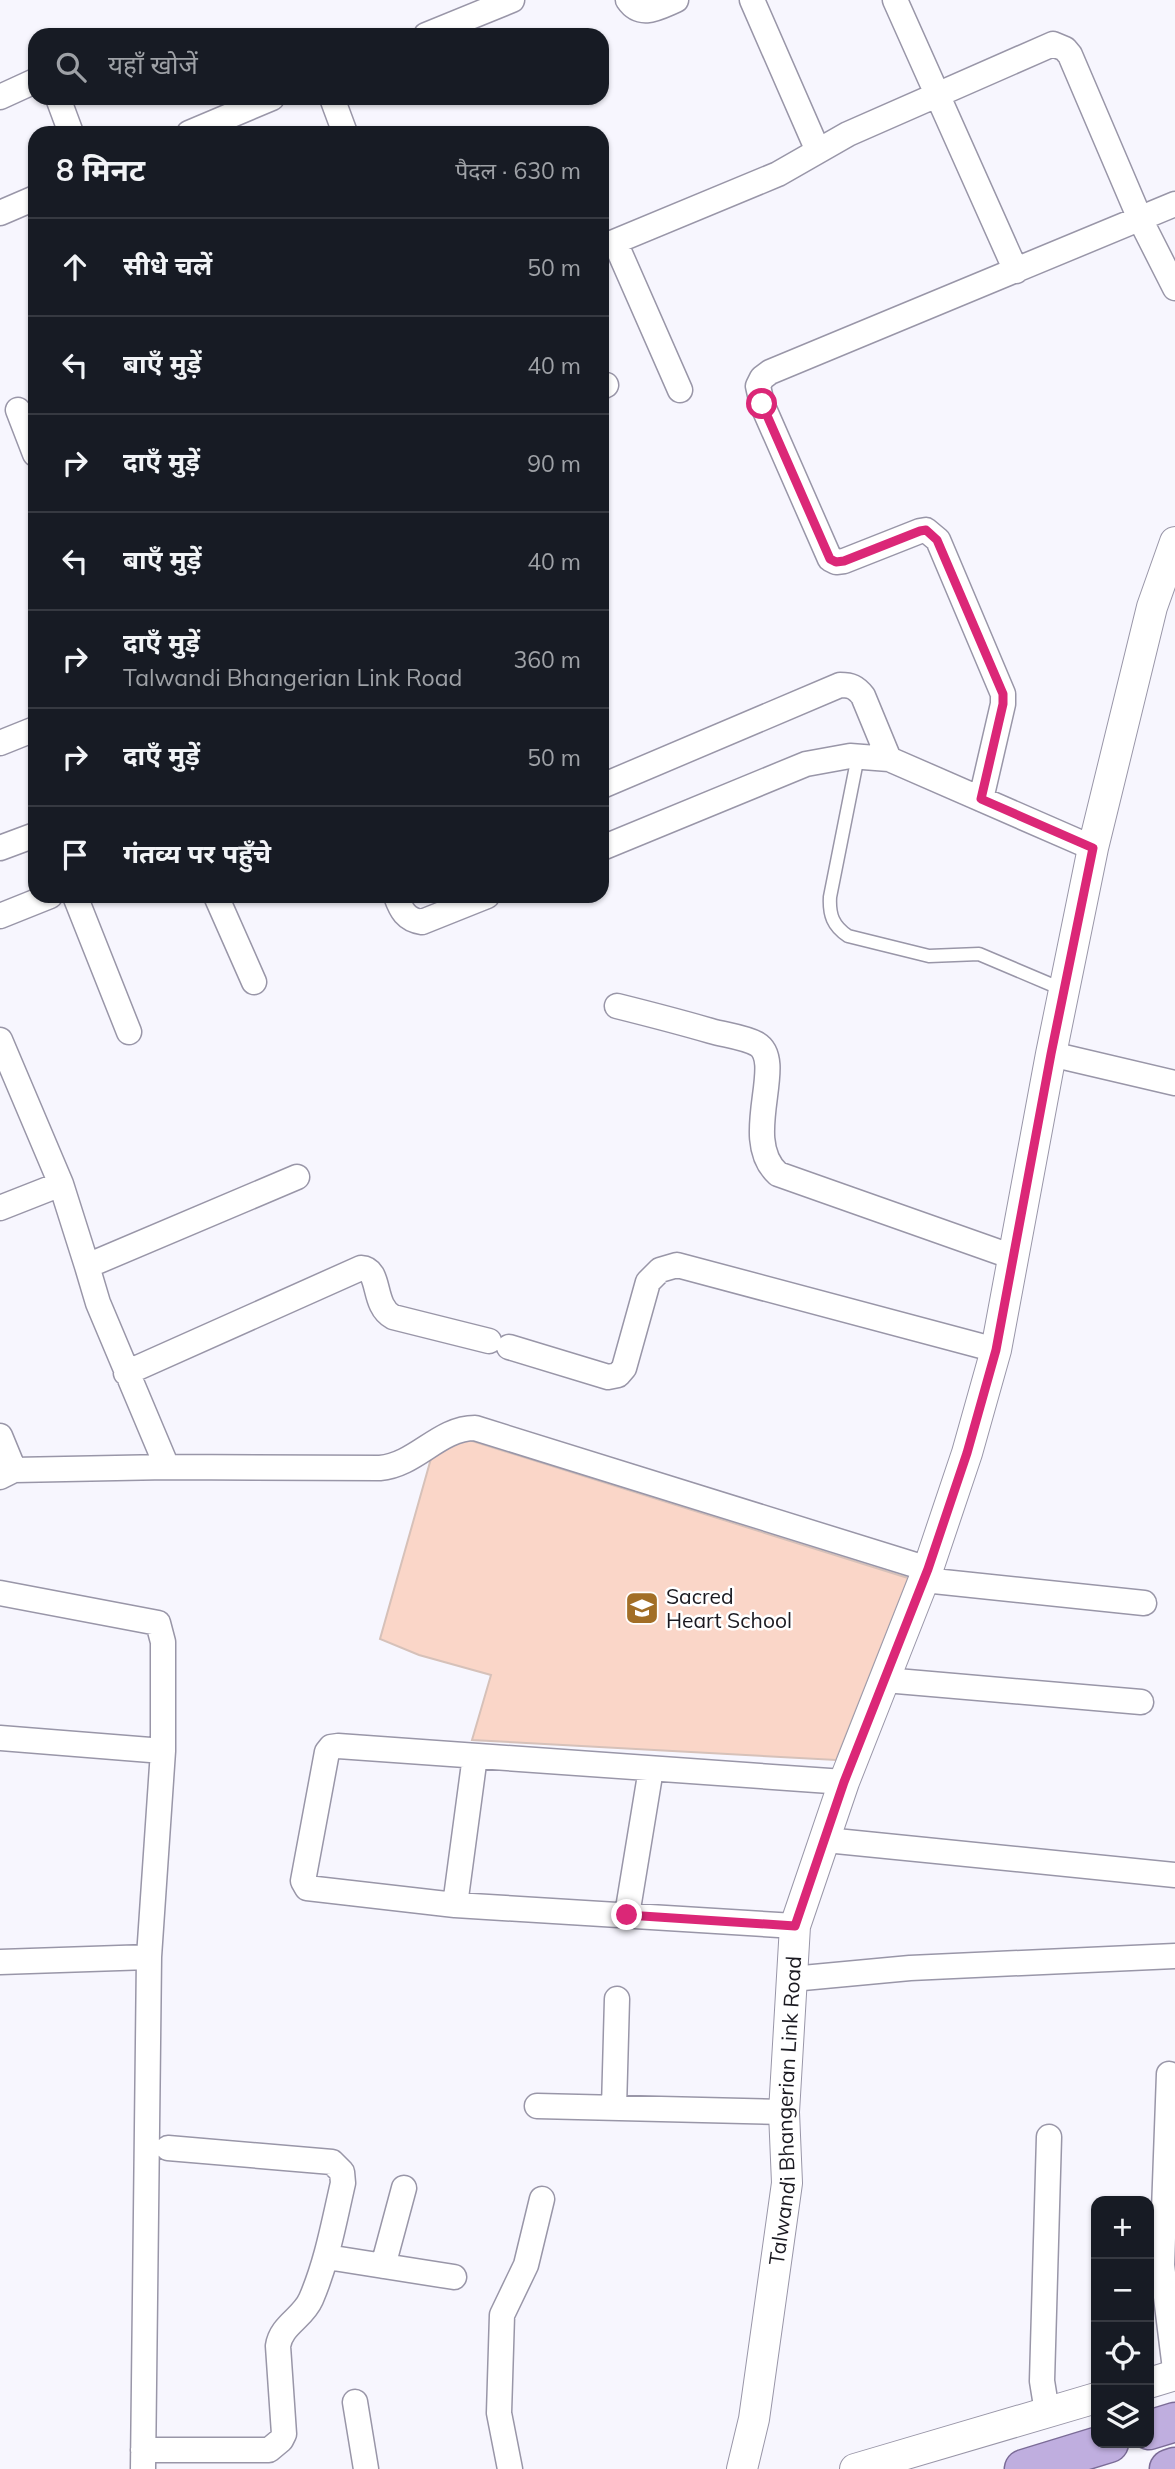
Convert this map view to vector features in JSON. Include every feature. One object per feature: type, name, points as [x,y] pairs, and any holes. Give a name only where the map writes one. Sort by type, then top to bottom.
[{"type":"highway","points":[[1154,2428],[1175,2422]]},
{"type":"highway","points":[[1024,2469],[1093,2448]]},
{"type":"highway","points":[[1169,2469],[1175,2467]]},
{"type":"street","points":[[443,28],[512,0]]},
{"type":"street","points":[[628,0],[640,10],[648,11],[676,0]]},
{"type":"street","points":[[752,0],[818,150]]},
{"type":"street","points":[[895,0],[1016,271]]},
{"type":"street","points":[[609,244],[778,174],[848,134],[1053,44],[1065,49],[1070,55],[1140,219],[1175,288]]},
{"type":"street","points":[[0,97],[28,83]]},
{"type":"street","points":[[61,105],[68,126]]},
{"type":"street","points":[[206,126],[255,105]]},
{"type":"street","points":[[335,105],[342,126]]},
{"type":"street","points":[[0,213],[28,201]]},
{"type":"street","points":[[981,799],[1003,694],[937,540],[926,530],[920,531],[844,561],[836,562],[830,559],[762,404],[758,386],[762,378],[770,372],[1175,204]]},
{"type":"street","points":[[609,246],[680,390]]},
{"type":"street","points":[[18,410],[28,436]]},
{"type":"street","name":"Talwandi Bhangerian Link Road","points":[[742,2469],[754,2419],[787,2183],[784,2112],[795,1926],[844,1782],[926,1575],[967,1453],[996,1350],[1051,1054],[1093,848],[1152,607],[1175,542]]},
{"type":"street","points":[[609,783],[840,685],[858,689],[863,696],[889,759]]},
{"type":"street","points":[[0,743],[28,732]]},
{"type":"street","points":[[609,845],[806,764],[835,757],[858,756],[889,759],[1093,848]]},
{"type":"street","points":[[0,848],[28,838]]},
{"type":"street","points":[[0,916],[32,903]]},
{"type":"street","points":[[78,903],[129,1032]]},
{"type":"street","points":[[219,903],[254,982]]},
{"type":"street","points":[[399,903],[405,915],[414,921],[422,922],[470,903]]},
{"type":"street","points":[[617,1006],[745,1040],[757,1044],[765,1051],[768,1072],[761,1122],[762,1147],[765,1159],[778,1174],[1013,1257]]},
{"type":"street","points":[[0,1040],[61,1184],[94,1292],[167,1467]]},
{"type":"street","points":[[1051,1054],[1175,1083]]},
{"type":"street","points":[[88,1266],[297,1177]]},
{"type":"street","points":[[0,1208],[61,1184]]},
{"type":"street","points":[[126,1373],[361,1268],[372,1272],[381,1307],[393,1317],[499,1344],[608,1377],[618,1374],[624,1368],[648,1282],[660,1269],[677,1265],[996,1350]]},
{"type":"street","points":[[0,1436],[7,1474],[167,1467],[390,1467],[413,1457],[457,1430],[475,1428],[926,1575],[1144,1603]]},
{"type":"street","points":[[0,1593],[158,1623],[163,1642],[163,1751],[149,1957],[143,2460],[269,2450],[284,2434],[279,2336],[305,2311],[327,2257],[343,2183],[342,2172],[339,2166],[332,2162],[317,2159],[168,2148]]},
{"type":"street","points":[[885,1680],[1141,1702]]},
{"type":"street","points":[[0,1738],[163,1751]]},
{"type":"street","points":[[795,1926],[455,1905],[307,1888],[303,1881],[327,1752],[331,1747],[844,1782]]},
{"type":"street","points":[[455,1905],[475,1756]]},
{"type":"street","points":[[627,1915],[651,1769]]},
{"type":"street","points":[[826,1840],[1175,1875]]},
{"type":"street","points":[[792,1979],[910,1968],[1175,1955]]},
{"type":"street","points":[[0,1962],[149,1957]]},
{"type":"street","points":[[614,2108],[617,1999]]},
{"type":"street","points":[[1169,2074],[1162,2265],[1175,2369]]},
{"type":"street","points":[[537,2106],[784,2112]]},
{"type":"street","points":[[1047,2412],[1042,2381],[1049,2137]]},
{"type":"street","points":[[383,2266],[404,2189]]},
{"type":"street","points":[[510,2469],[499,2413],[502,2315],[526,2265],[542,2199]]},
{"type":"street","points":[[327,2257],[454,2277]]},
{"type":"street","points":[[1154,2381],[1175,2375]]},
{"type":"street","points":[[855,2469],[1091,2399]]},
{"type":"street","points":[[355,2402],[366,2469]]},
{"type":"lane","points":[[858,756],[830,897],[829,911],[838,929],[848,936],[916,954],[938,957],[979,954],[1064,990]]},
{"type":"building","name":"Sacred Heart School","points":[[466,1439],[908,1578],[836,1760],[472,1740],[491,1675],[419,1655],[380,1639],[432,1455]]},
{"type":"place","name":"Sacred Heart School","points":[[642,1608]]},
{"type":"route","points":[[627,1915],[795,1926],[844,1782],[928,1569],[967,1453],[996,1350],[1051,1054],[1093,848],[981,799],[1003,694],[937,540],[926,530],[920,531],[855,558],[836,562],[830,559],[762,404]]}]
